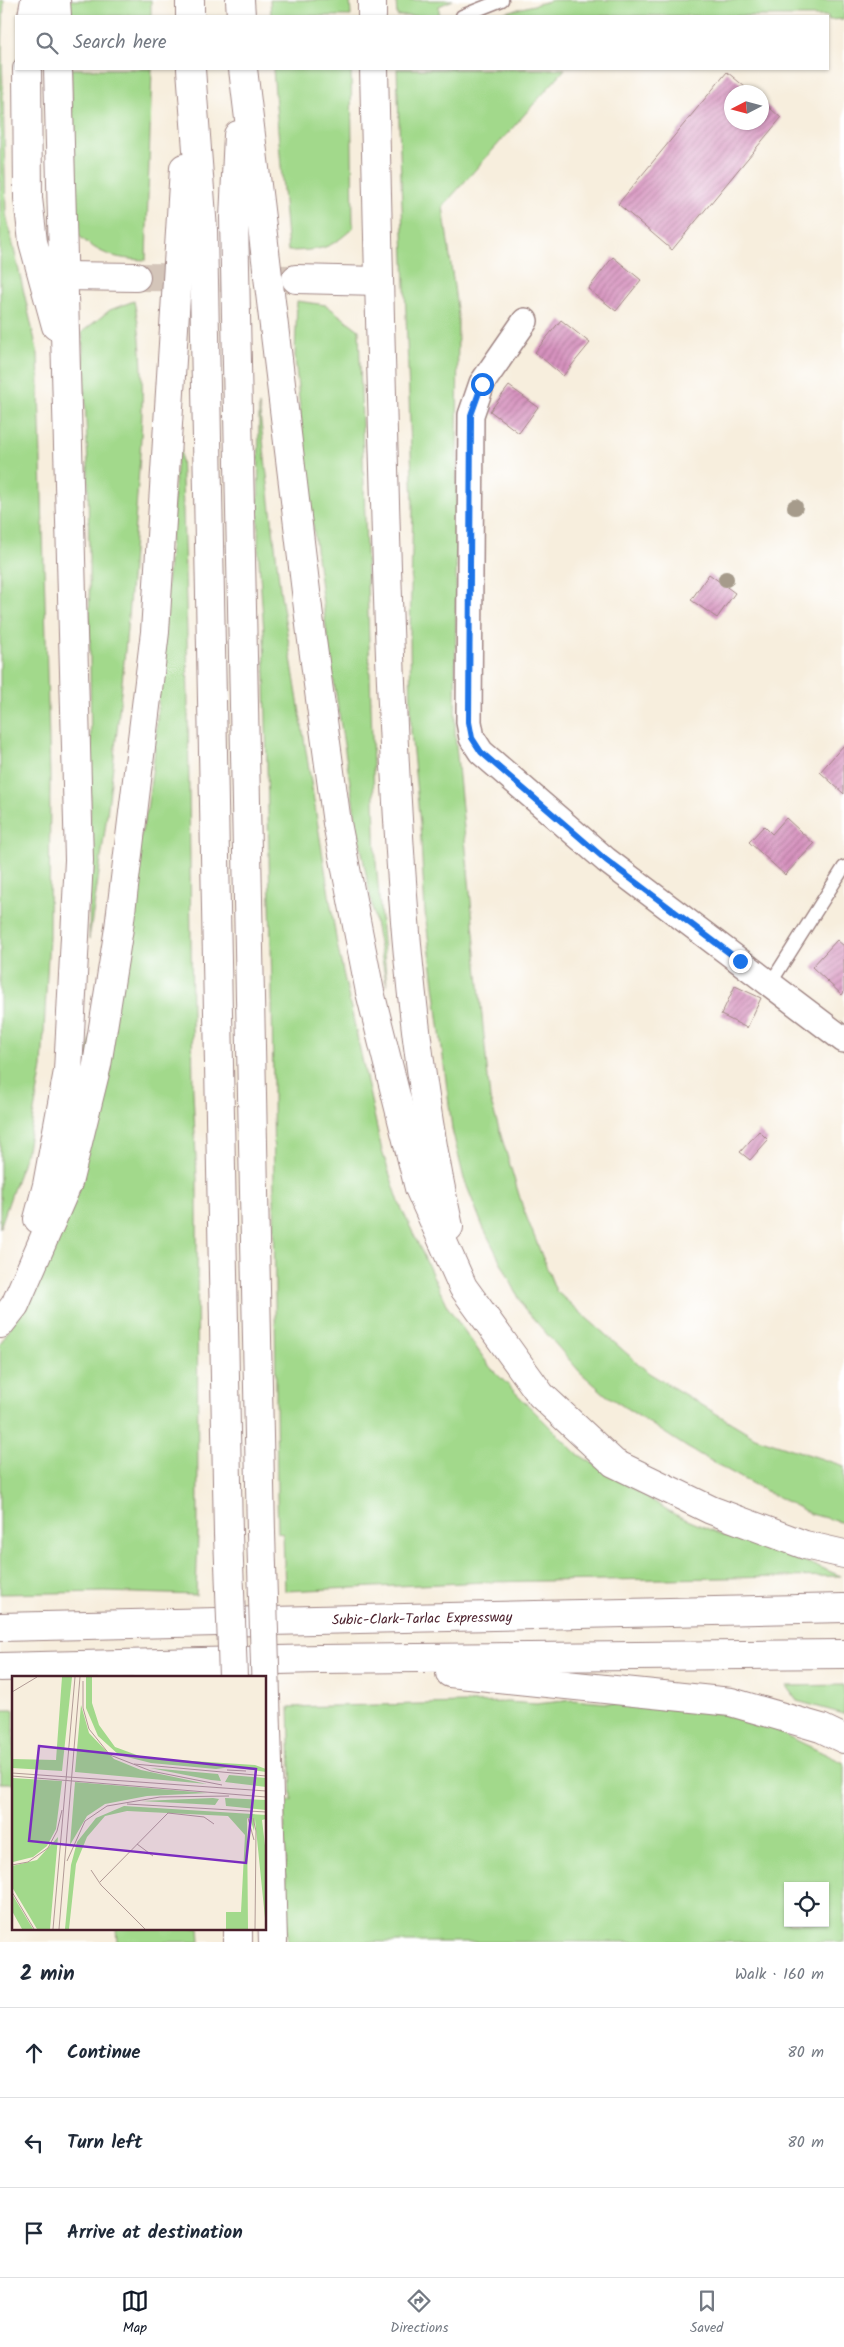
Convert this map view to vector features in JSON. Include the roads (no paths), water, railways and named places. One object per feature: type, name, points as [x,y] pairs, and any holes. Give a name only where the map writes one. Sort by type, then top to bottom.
[{"type":"highway","points":[[32,15],[35,0]]},
{"type":"highway","points":[[56,0],[57,15]]},
{"type":"highway","points":[[190,0],[190,15]]},
{"type":"highway","points":[[240,0],[241,15]]},
{"type":"highway","points":[[372,0],[372,15]]},
{"type":"highway","points":[[27,70],[28,198],[33,242],[67,362]]},
{"type":"highway","points":[[8,1314],[47,1185],[68,1071],[79,860],[58,70]]},
{"type":"highway","points":[[8,1314],[68,1183],[97,1065],[119,928],[155,632],[191,70]]},
{"type":"highway","points":[[191,70],[203,230],[228,1534],[233,1676]]},
{"type":"highway","points":[[242,70],[310,624],[337,823],[370,992],[419,1188],[463,1287],[541,1395],[614,1463],[711,1510],[805,1545],[844,1554]]},
{"type":"highway","points":[[242,70],[234,218],[265,1676]]},
{"type":"highway","points":[[374,70],[387,573],[398,829],[422,1082],[430,1136],[463,1287]]},
{"type":"highway","points":[[64,276],[136,277]]},
{"type":"highway","points":[[296,279],[379,281]]},
{"type":"highway","name":"Subic-Clark-Tarlac Expressway","points":[[0,1627],[844,1608]]},
{"type":"highway","points":[[0,1667],[319,1659],[844,1654]]},
{"type":"highway","points":[[319,1659],[730,1702],[821,1728],[844,1739]]},
{"type":"highway","points":[[266,1697],[273,1942]]},
{"type":"street","points":[[525,321],[482,384],[471,415],[469,722],[472,738],[481,752],[606,860],[844,1040]]},
{"type":"lane","points":[[464,15],[502,0]]},
{"type":"lane","points":[[770,984],[844,867]]},
{"type":"tunnel","points":[[136,277],[292,279]]}]
